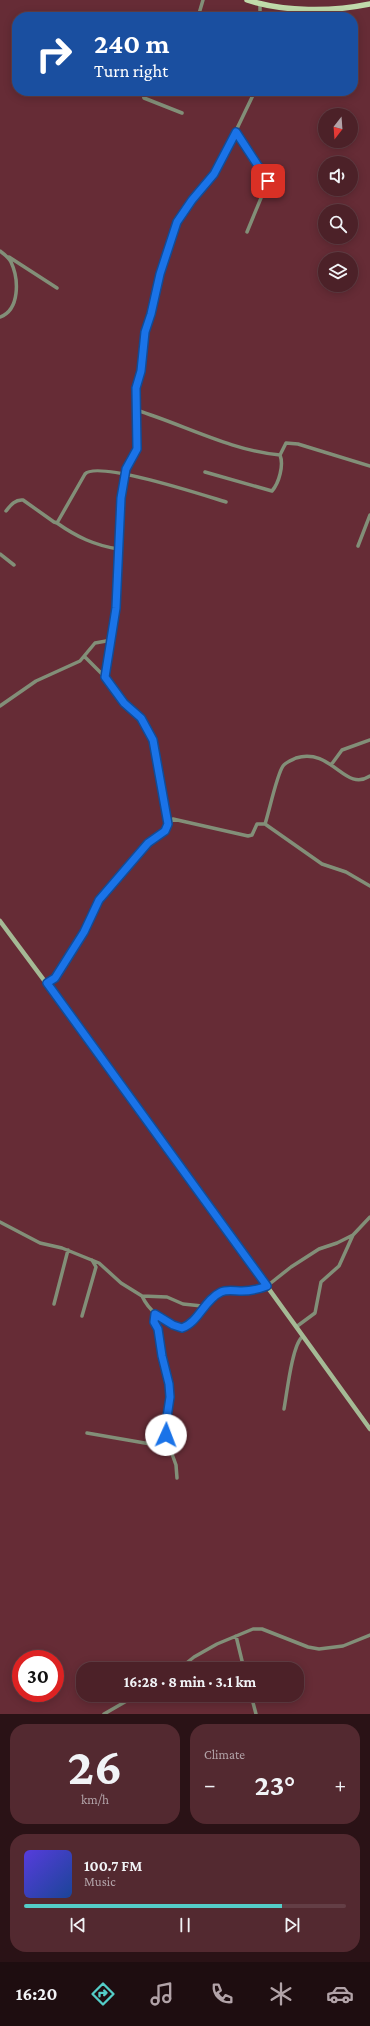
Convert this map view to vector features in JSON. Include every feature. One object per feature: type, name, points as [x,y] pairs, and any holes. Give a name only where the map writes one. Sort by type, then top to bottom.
[{"type":"main road","points":[[247,0],[260,4],[325,9],[370,4]]},
{"type":"street","points":[[199,12],[203,0]]},
{"type":"street","points":[[260,4],[260,12]]},
{"type":"street","points":[[143,96],[144,98],[182,113]]},
{"type":"street","points":[[105,677],[116,608],[118,549],[122,511],[121,502],[125,473],[137,449],[136,388],[141,371],[144,337],[158,282],[175,227],[192,200],[214,174],[253,96]]},
{"type":"street","points":[[236,132],[268,181],[247,232]]},
{"type":"street","points":[[0,251],[57,288]]},
{"type":"street","points":[[0,251],[12,264],[16,296],[8,313],[0,318]]},
{"type":"street","points":[[136,410],[165,419],[211,438],[280,454]]},
{"type":"street","points":[[205,472],[272,491],[276,487],[281,467],[280,454],[286,443],[298,444],[370,466]]},
{"type":"street","points":[[57,523],[87,472],[106,471],[125,473],[226,502]]},
{"type":"street","points":[[6,511],[13,504],[23,500],[82,540],[100,546],[118,549]]},
{"type":"street","points":[[358,546],[370,515]]},
{"type":"street","points":[[0,554],[14,565]]},
{"type":"street","points":[[0,706],[36,681],[76,664],[85,657],[95,643],[112,640]]},
{"type":"street","points":[[85,657],[105,677],[124,703],[141,718],[153,740],[168,824]]},
{"type":"street","points":[[331,765],[342,750],[370,740]]},
{"type":"street","points":[[265,824],[282,768],[286,763],[298,758],[314,756],[358,781],[364,780],[370,776]]},
{"type":"street","points":[[47,983],[55,978],[84,932],[99,900],[148,843],[165,831],[172,818],[248,836],[252,835],[257,824],[265,824],[322,864],[346,872],[370,886]]},
{"type":"street","points":[[0,921],[47,983],[370,1429]]},
{"type":"street","points":[[296,1327],[315,1313],[321,1282],[339,1266],[353,1235],[370,1216]]},
{"type":"street","points":[[0,1222],[40,1243],[68,1250],[103,1266],[121,1283],[142,1296],[149,1308],[155,1314],[173,1325],[182,1328],[190,1324],[206,1304],[222,1292],[248,1291],[267,1286],[319,1249],[337,1243],[353,1235]]},
{"type":"street","points":[[54,1304],[68,1250]]},
{"type":"street","points":[[82,1316],[96,1267],[92,1260]]},
{"type":"street","points":[[142,1296],[167,1297],[189,1306],[206,1304]]},
{"type":"street","points":[[155,1314],[154,1322],[158,1329],[162,1356],[169,1384],[170,1397],[166,1424],[167,1440],[176,1465],[177,1478]]},
{"type":"street","points":[[284,1409],[298,1340],[302,1337]]},
{"type":"street","points":[[87,1432],[162,1446],[165,1445],[167,1440]]},
{"type":"street","points":[[188,1662],[199,1654],[246,1631],[259,1628],[308,1647],[319,1649],[343,1646],[370,1635]]},
{"type":"street","points":[[236,1636],[242,1662]]},
{"type":"street","points":[[104,1714],[125,1702]]},
{"type":"street","points":[[253,1702],[256,1714]]},
{"type":"route","points":[[166,1435],[170,1397],[169,1384],[167,1370],[162,1356],[160,1335],[154,1322],[155,1314],[178,1328],[182,1328],[190,1324],[206,1304],[219,1293],[227,1291],[248,1291],[267,1286],[206,1204],[122,1084],[47,983],[55,978],[84,932],[99,900],[126,871],[148,843],[165,831],[168,824],[153,740],[141,718],[121,700],[115,689],[105,677],[116,608],[119,536],[122,511],[121,498],[124,488],[126,469],[137,451],[136,388],[141,371],[145,332],[151,314],[162,266],[177,222],[192,200],[214,174],[236,132],[268,181]]}]
